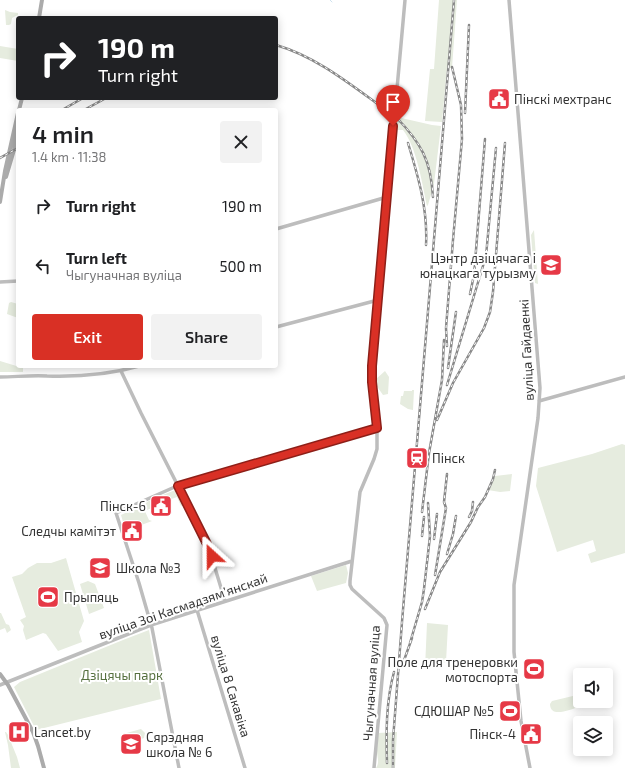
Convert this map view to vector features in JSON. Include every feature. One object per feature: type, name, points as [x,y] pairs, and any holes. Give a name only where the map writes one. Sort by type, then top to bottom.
[{"type":"main road","points":[[39,16],[42,0]]},
{"type":"main road","points":[[0,202],[16,122]]},
{"type":"main road","points":[[4,182],[12,160],[16,136]]},
{"type":"main road","points":[[0,674],[36,738],[44,768]]},
{"type":"street","name":"Чыгуначная вуліца","points":[[374,768],[387,624],[384,618],[351,587],[350,583],[360,492],[377,449],[377,428],[372,375],[405,0]]},
{"type":"street","name":"вуліца Гайдаенкі","points":[[509,0],[540,388],[514,585],[514,652],[521,721],[530,768]]},
{"type":"street","points":[[278,227],[387,197]]},
{"type":"street","points":[[0,282],[16,282]]},
{"type":"street","points":[[278,326],[378,300]]},
{"type":"street","points":[[0,377],[86,376],[132,368]]},
{"type":"street","points":[[121,371],[208,545],[226,601]]},
{"type":"street","points":[[539,401],[625,377]]},
{"type":"street","points":[[179,768],[151,625],[116,513],[178,486],[377,428]]},
{"type":"street","name":"вуліца Зоі Касмадзямʼянскай","points":[[0,685],[151,625],[352,561]]},
{"type":"street","name":"вуліца 8 Сакавіка","points":[[198,610],[245,768]]},
{"type":"green space","points":[[439,0],[457,0],[452,68],[447,68],[442,122],[425,121],[430,69],[434,69]]},
{"type":"green space","points":[[5,10],[18,13],[18,15],[12,18],[11,24],[9,25],[6,25]]},
{"type":"green space","points":[[0,46],[16,49],[16,61],[0,58]]},
{"type":"green space","points":[[397,117],[441,126],[434,184],[427,206],[412,146],[403,130],[396,130]]},
{"type":"green space","points":[[534,230],[538,284],[535,283],[531,235]]},
{"type":"green space","points":[[9,303],[16,303],[16,317],[7,314]]},
{"type":"green space","points":[[0,361],[16,366],[16,368],[23,368],[23,372],[0,372]]},
{"type":"green space","points":[[385,371],[389,377],[388,394],[383,395],[376,385],[376,379]]},
{"type":"green space","points":[[414,390],[413,410],[400,404],[401,396],[403,396],[404,391]]},
{"type":"green space","points":[[622,444],[625,445],[625,553],[591,563],[588,554],[596,551],[593,540],[557,552],[536,486],[538,468],[592,454]]},
{"type":"green space","points":[[512,474],[510,491],[500,492],[488,490],[495,476]]},
{"type":"green space","points":[[178,489],[185,504],[181,506],[177,497],[163,502],[160,496]]},
{"type":"green space","points":[[158,496],[161,504],[147,510],[145,503]]},
{"type":"green space","points":[[142,505],[149,520],[152,521],[126,532],[121,515]]},
{"type":"green space","name":"Прыпяць","points":[[66,558],[84,621],[79,632],[82,642],[58,651],[46,634],[43,633],[26,640],[23,630],[24,626],[20,620],[26,617],[12,577],[22,574],[28,568],[37,563],[51,563]]},
{"type":"green space","points":[[346,565],[348,573],[346,583],[317,591],[311,576]]},
{"type":"green space","points":[[88,581],[95,584],[104,608],[89,614],[80,584]]},
{"type":"green space","points":[[0,613],[11,630],[7,633],[5,628],[0,630]]},
{"type":"green space","points":[[427,623],[448,625],[446,662],[425,668]]},
{"type":"green space","name":"Дзіцячы парк","points":[[149,630],[161,699],[36,730],[14,687],[20,682]]},
{"type":"green space","name":"Поле для тренеровки мотоспорта","points":[[541,661],[544,672],[527,677],[524,665]]},
{"type":"green space","points":[[573,696],[573,708],[576,708],[562,712],[553,711],[550,704],[552,701]]},
{"type":"green space","points":[[141,729],[145,733],[144,738],[126,744],[121,741],[123,734]]},
{"type":"green space","points":[[5,732],[8,735],[20,768],[11,768]]},
{"type":"green space","points":[[397,732],[395,768],[376,768],[378,762],[378,733]]},
{"type":"railway","points":[[393,768],[393,740],[402,622],[454,0]]},
{"type":"railway","points":[[465,113],[469,25]]},
{"type":"railway","points":[[278,46],[308,58],[339,76],[396,117],[412,135],[423,153],[430,173],[433,197]]},
{"type":"railway","points":[[447,346],[446,328],[462,139],[461,105],[452,67]]},
{"type":"railway","points":[[66,108],[80,100]]},
{"type":"railway","points":[[88,108],[102,100]]},
{"type":"railway","points":[[470,294],[474,275],[485,139]]},
{"type":"railway","points":[[408,143],[419,180],[424,206],[426,245]]},
{"type":"railway","points":[[437,420],[453,383],[484,328],[490,312],[493,292],[505,143]]},
{"type":"railway","points":[[447,385],[486,256],[496,148]]},
{"type":"railway","points":[[0,158],[16,149]]},
{"type":"railway","points":[[448,368],[456,312]]},
{"type":"railway","points":[[422,512],[429,453],[442,380],[444,340]]},
{"type":"railway","points":[[425,609],[440,572],[485,497],[493,479],[495,470]]},
{"type":"railway","points":[[435,575],[446,508],[444,502],[447,474]]},
{"type":"railway","points":[[469,517],[472,511],[473,502]]},
{"type":"railway","points":[[410,643],[422,602],[424,589],[430,536],[428,503]]},
{"type":"railway","points":[[434,539],[437,514]]},
{"type":"railway","points":[[447,554],[453,534],[456,516]]},
{"type":"railway","points":[[422,536],[424,517]]},
{"type":"railway","points":[[402,666],[412,638]]},
{"type":"railway","points":[[387,763],[388,706],[394,672]]},
{"type":"place","name":"Пінскі мехтранс","points":[[499,99]]},
{"type":"place","name":"Цэнтр дзіцячага і юнацкага турызму","points":[[551,265]]},
{"type":"place","name":"Пінск","points":[[417,458]]},
{"type":"place","name":"Пінск-6","points":[[161,506]]},
{"type":"place","name":"Следчы камітэт","points":[[132,531]]},
{"type":"place","name":"Школа №3","points":[[100,568]]},
{"type":"place","name":"Прыпяць","points":[[48,597]]},
{"type":"place","name":"Поле для тренеровки мотоспорта","points":[[534,669]]},
{"type":"place","name":"СДЮШАР №5","points":[[510,711]]},
{"type":"place","name":"Lancet.by","points":[[19,732]]},
{"type":"place","name":"Пінск-4","points":[[531,734]]},
{"type":"place","name":"Сярэдняя школа № 6","points":[[131,744]]},
{"type":"route","points":[[212,556],[178,486],[377,428],[372,382],[372,366],[393,126]]}]
